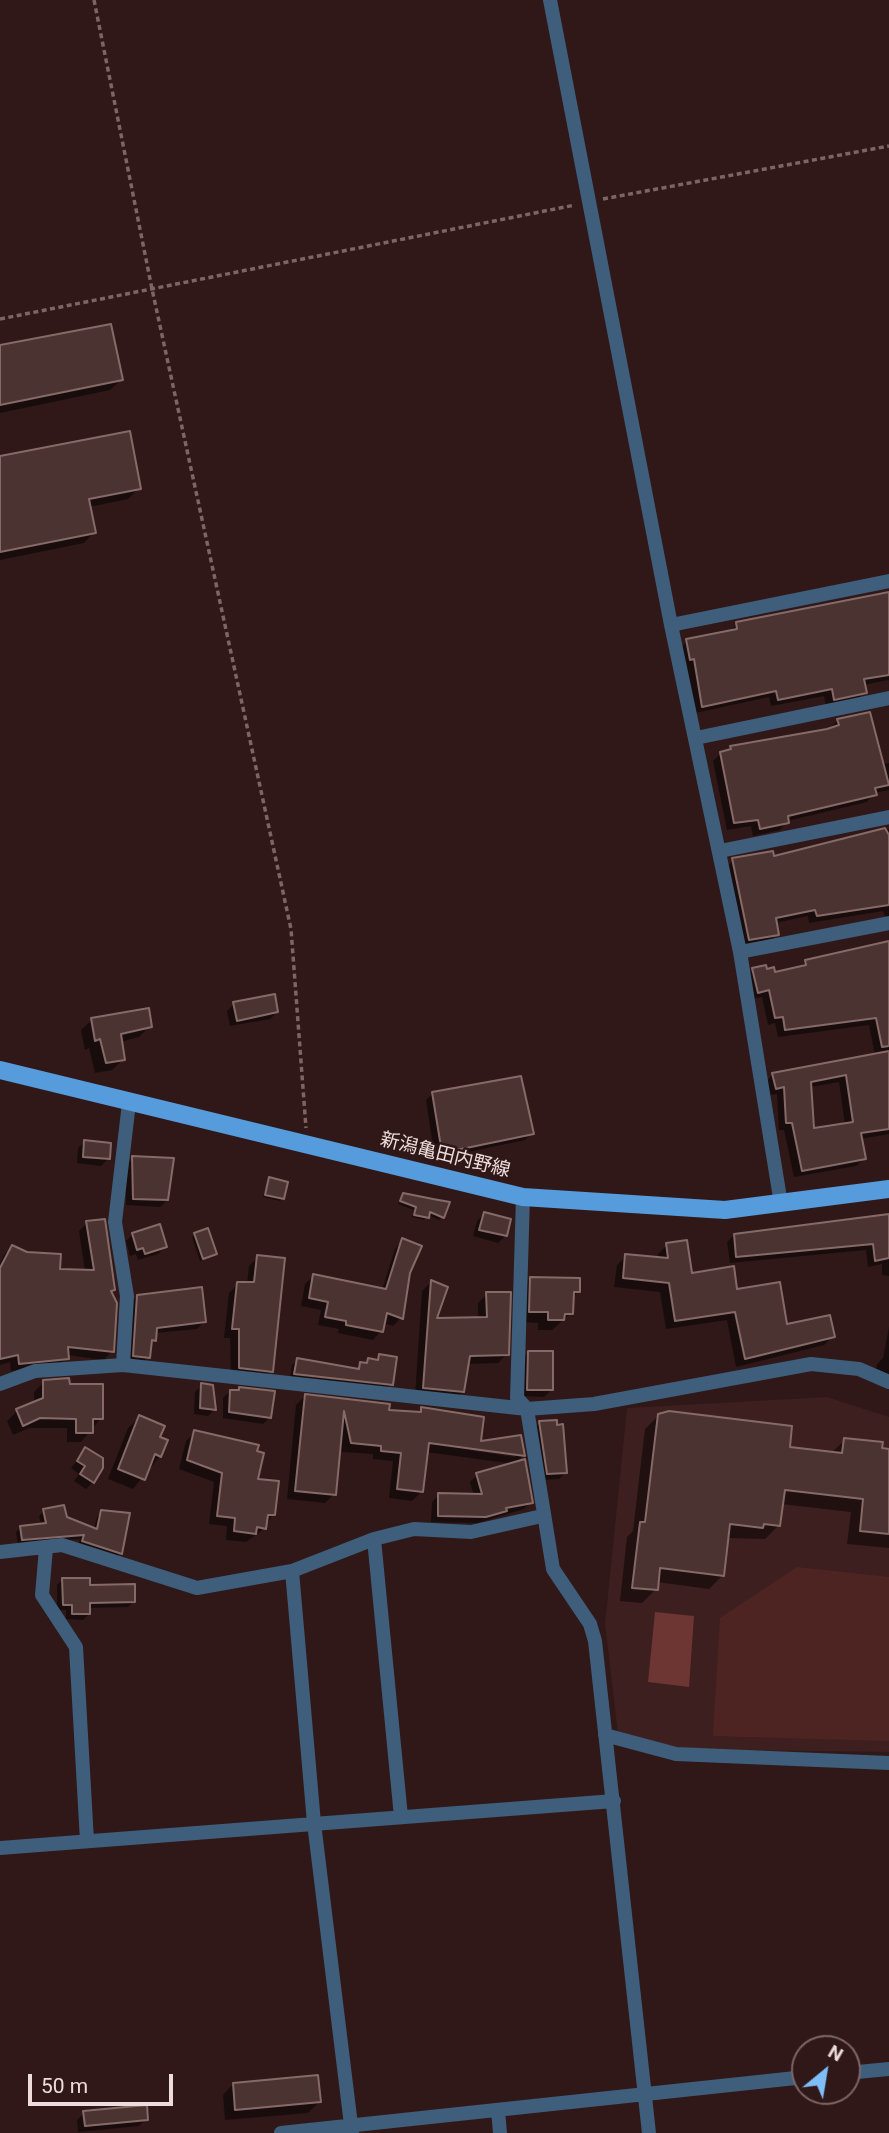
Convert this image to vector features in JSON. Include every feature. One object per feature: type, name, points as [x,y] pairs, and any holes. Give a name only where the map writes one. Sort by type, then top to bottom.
[{"type":"main road","name":"新潟亀田内野線","points":[[0,1070],[523,1197],[725,1210],[889,1189]]},
{"type":"street","points":[[550,0],[671,625],[740,952],[781,1204]]},
{"type":"street","points":[[671,625],[889,582]]},
{"type":"street","points":[[696,738],[889,698]]},
{"type":"street","points":[[720,851],[889,817]]},
{"type":"street","points":[[740,952],[889,923]]},
{"type":"street","points":[[123,1365],[127,1296],[115,1222],[129,1102]]},
{"type":"street","points":[[523,1197],[517,1398],[527,1409],[542,1516],[553,1569],[590,1624],[614,1801],[649,2133]]},
{"type":"street","points":[[0,1384],[35,1371],[123,1365],[527,1409],[594,1404],[811,1364],[859,1369],[889,1382]]},
{"type":"street","points":[[0,1552],[62,1545],[197,1588],[292,1571],[374,1539],[414,1529],[471,1532],[542,1516]]},
{"type":"street","points":[[374,1539],[401,1817]]},
{"type":"street","points":[[46,1548],[42,1595],[76,1647],[87,1841]]},
{"type":"street","points":[[292,1571],[314,1823],[352,2130]]},
{"type":"street","points":[[605,1735],[676,1754],[889,1763]]},
{"type":"street","points":[[0,1848],[614,1801]]},
{"type":"street","points":[[861,2072],[889,2069]]},
{"type":"street","points":[[281,2133],[352,2130],[498,2110],[791,2078]]},
{"type":"street","points":[[498,2110],[500,2133]]},
{"type":"path","points":[[94,0],[152,289],[291,929],[307,1144]]},
{"type":"path","points":[[0,319],[590,202],[889,146]]},
{"type":"shaded area","points":[[827,1397],[889,1417],[889,1752],[659,1749],[618,1734],[605,1624],[627,1408]]},
{"type":"shaded area","points":[[797,1567],[889,1577],[889,1741],[713,1736],[720,1618]]},
{"type":"shaded area","points":[[655,1612],[694,1616],[689,1687],[648,1682]]},
{"type":"building","points":[[111,324],[123,380],[0,405],[0,345]]},
{"type":"building","points":[[130,431],[141,489],[89,499],[96,533],[0,552],[0,456]]},
{"type":"building","points":[[889,592],[889,675],[864,679],[867,693],[834,700],[832,689],[778,700],[776,691],[702,707],[694,659],[690,660],[686,639],[737,629],[736,622]]},
{"type":"building","points":[[870,712],[889,785],[875,788],[877,795],[788,816],[789,823],[760,829],[758,820],[734,823],[720,752],[731,749],[730,746],[827,729],[839,725],[837,719]]},
{"type":"building","points":[[885,828],[889,835],[889,905],[817,916],[815,910],[776,918],[779,935],[749,940],[732,858],[773,851],[774,856]]},
{"type":"building","points":[[889,941],[889,1046],[882,1047],[876,1018],[785,1030],[783,1017],[775,1018],[769,990],[758,993],[752,968],[766,965],[767,969],[774,967],[775,972],[806,965],[805,960]]},
{"type":"building","points":[[275,994],[278,1012],[237,1021],[233,1002]]},
{"type":"building","points":[[149,1008],[152,1027],[121,1034],[125,1060],[106,1063],[100,1039],[95,1041],[91,1018]]},
{"type":"building","points":[[889,1051],[889,1129],[861,1133],[866,1159],[802,1171],[792,1123],[786,1123],[784,1087],[776,1089],[772,1073]],"holes":[[[846,1075],[853,1122],[814,1128],[811,1082]]]},
{"type":"building","points":[[521,1076],[534,1134],[442,1153],[432,1092]]},
{"type":"building","points":[[84,1140],[111,1143],[110,1159],[83,1157]]},
{"type":"building","points":[[132,1156],[174,1158],[168,1200],[133,1199]]},
{"type":"building","points":[[269,1177],[288,1182],[284,1199],[265,1195]]},
{"type":"building","points":[[403,1193],[450,1202],[444,1218],[430,1212],[429,1218],[414,1215],[416,1207],[400,1201]]},
{"type":"building","points":[[484,1212],[511,1219],[507,1236],[479,1230]]},
{"type":"building","points":[[889,1214],[889,1258],[875,1261],[873,1244],[736,1257],[734,1234]]},
{"type":"building","points":[[105,1219],[115,1290],[111,1291],[117,1303],[114,1352],[68,1347],[69,1359],[19,1364],[18,1355],[0,1359],[0,1268],[12,1245],[27,1252],[61,1254],[60,1269],[94,1270],[86,1221]]},
{"type":"building","points":[[160,1224],[167,1247],[145,1254],[143,1248],[137,1250],[132,1233]]},
{"type":"building","points":[[208,1228],[217,1254],[203,1259],[194,1233]]},
{"type":"building","points":[[402,1238],[422,1246],[410,1273],[403,1319],[387,1313],[383,1332],[346,1325],[346,1321],[325,1317],[328,1302],[309,1298],[313,1274],[386,1289]]},
{"type":"building","points":[[687,1240],[692,1273],[734,1266],[737,1289],[780,1282],[787,1324],[830,1315],[835,1337],[745,1359],[735,1312],[675,1321],[669,1283],[623,1278],[625,1254],[668,1258],[666,1243]]},
{"type":"building","points":[[257,1255],[285,1258],[273,1372],[239,1368],[239,1329],[232,1329],[237,1282],[254,1282]]},
{"type":"building","points":[[530,1277],[580,1278],[580,1292],[574,1292],[573,1314],[565,1314],[564,1320],[548,1320],[548,1312],[529,1312]]},
{"type":"building","points":[[431,1280],[448,1287],[437,1318],[487,1317],[486,1292],[511,1292],[509,1355],[470,1356],[464,1392],[423,1388]]},
{"type":"building","points":[[202,1287],[206,1322],[157,1328],[156,1341],[152,1340],[150,1358],[133,1356],[137,1295]]},
{"type":"building","points":[[528,1351],[553,1351],[553,1390],[527,1390]]},
{"type":"building","points":[[379,1354],[397,1357],[393,1385],[294,1374],[297,1358],[359,1369],[360,1362],[367,1363],[368,1358],[378,1360]]},
{"type":"building","points":[[69,1378],[70,1384],[103,1384],[103,1419],[93,1419],[93,1433],[76,1433],[76,1419],[40,1418],[23,1426],[16,1409],[43,1398],[43,1380]]},
{"type":"building","points":[[201,1383],[213,1385],[216,1410],[200,1408]]},
{"type":"building","points":[[239,1387],[275,1391],[271,1418],[229,1412],[230,1390],[239,1390]]},
{"type":"building","points":[[305,1394],[390,1404],[389,1410],[421,1412],[421,1407],[484,1417],[481,1441],[521,1435],[525,1456],[429,1443],[423,1492],[397,1489],[401,1453],[381,1451],[381,1446],[351,1443],[344,1411],[336,1495],[295,1491]]},
{"type":"building","points":[[669,1411],[792,1426],[790,1447],[842,1453],[844,1438],[883,1442],[882,1448],[889,1449],[889,1534],[860,1531],[863,1499],[785,1490],[780,1526],[764,1524],[763,1528],[730,1524],[724,1576],[660,1568],[658,1590],[632,1588],[640,1522],[645,1522],[658,1414]]},
{"type":"building","points":[[139,1415],[165,1426],[160,1437],[168,1440],[161,1457],[155,1454],[145,1480],[118,1469]]},
{"type":"building","points":[[557,1420],[557,1425],[563,1424],[567,1473],[547,1474],[539,1421]]},
{"type":"building","points":[[194,1430],[259,1445],[257,1451],[264,1453],[258,1479],[279,1481],[275,1515],[268,1515],[266,1529],[257,1527],[256,1534],[234,1531],[235,1518],[217,1516],[222,1473],[187,1460]]},
{"type":"building","points":[[85,1447],[103,1458],[103,1468],[94,1483],[80,1474],[85,1466],[77,1461]]},
{"type":"building","points":[[525,1459],[533,1503],[506,1508],[507,1511],[486,1517],[438,1516],[438,1493],[482,1494],[476,1473]]},
{"type":"building","points":[[64,1505],[67,1517],[97,1529],[101,1510],[130,1513],[122,1554],[82,1541],[84,1535],[22,1540],[20,1526],[46,1523],[43,1509]]},
{"type":"building","points":[[62,1578],[90,1578],[90,1585],[135,1584],[135,1602],[90,1603],[90,1614],[72,1614],[72,1605],[63,1605]]},
{"type":"building","points":[[318,2075],[321,2102],[235,2110],[233,2083]]},
{"type":"building","points":[[147,2105],[148,2120],[85,2126],[83,2111]]}]
